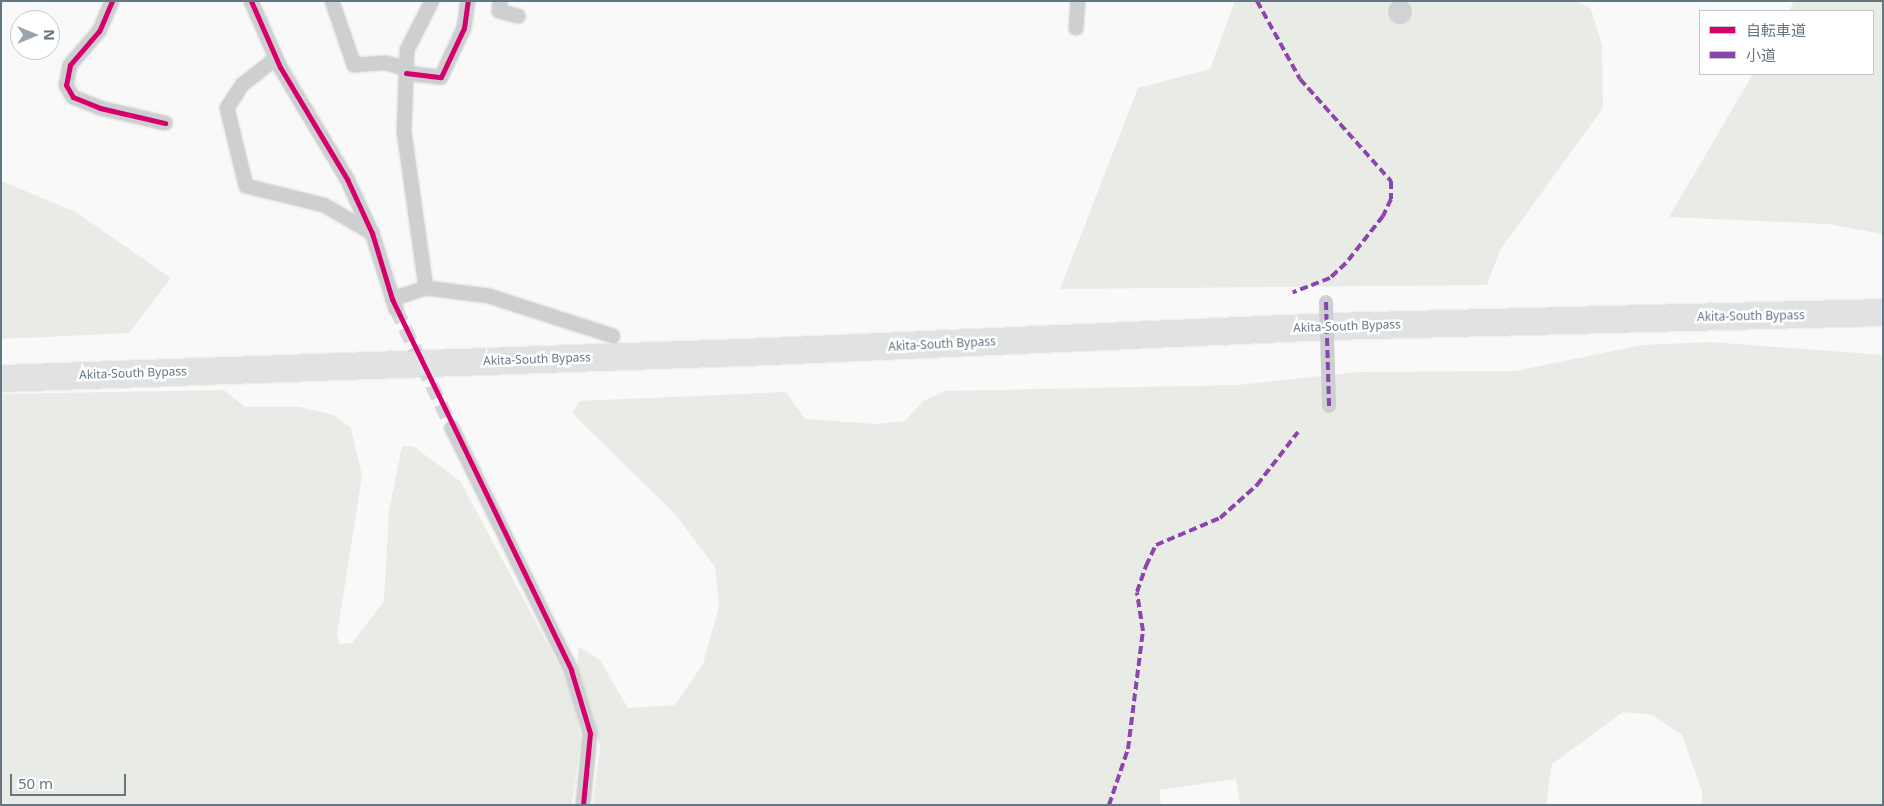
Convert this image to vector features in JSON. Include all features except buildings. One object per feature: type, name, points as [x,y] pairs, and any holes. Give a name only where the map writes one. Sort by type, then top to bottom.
[{"type":"highway","name":"Akita-South Bypass","points":[[1,378],[769,352],[1331,326],[1883,312]]},
{"type":"street","points":[[112,1],[99,30],[70,65],[66,85],[73,97],[100,108],[165,123]]},
{"type":"street","points":[[251,1],[276,58],[372,232],[394,304],[426,288],[489,296],[613,336]]},
{"type":"street","points":[[332,1],[354,65],[386,64],[407,71],[441,77],[464,28],[468,1]]},
{"type":"street","points":[[426,288],[404,132],[407,71],[412,34],[432,1]]},
{"type":"street","points":[[500,1],[499,11],[518,16]]},
{"type":"street","points":[[1076,28],[1078,1]]},
{"type":"street","points":[[276,58],[242,85],[228,108],[246,186],[324,204],[372,232]]},
{"type":"street","points":[[1326,302],[1330,406]]},
{"type":"street","points":[[452,428],[571,670],[590,732],[583,805]]},
{"type":"shaded area","points":[[1235,1],[1576,1],[1591,9],[1602,45],[1603,108],[1500,250],[1487,285],[1060,289],[1138,88],[1210,69]]},
{"type":"shaded area","points":[[1794,1],[1883,1],[1883,234],[1827,224],[1669,217],[1752,75],[1874,75],[1874,10],[1790,10]]},
{"type":"shaded area","points":[[1,181],[74,211],[171,278],[129,333],[1,339]]},
{"type":"shaded area","points":[[1710,342],[1883,355],[1883,805],[1702,805],[1702,791],[1682,735],[1652,715],[1623,712],[1552,764],[1546,805],[1240,805],[1236,779],[1159,790],[1161,805],[593,805],[600,746],[577,665],[579,647],[600,660],[628,708],[675,705],[703,664],[719,606],[715,567],[675,514],[572,413],[580,401],[786,392],[805,419],[876,424],[905,421],[923,401],[946,391],[1238,385],[1359,372],[1515,371],[1643,345]]},
{"type":"shaded area","points":[[224,390],[245,407],[299,407],[334,415],[351,428],[362,476],[337,635],[340,644],[352,643],[384,601],[389,511],[402,446],[413,446],[460,481],[573,691],[581,740],[572,805],[1,805],[1,394]]},
{"type":"tunnel","points":[[396,309],[452,428]]},
{"type":"marked path","points":[[1257,1],[1300,79],[1391,181],[1391,199],[1383,216],[1346,263],[1330,278],[1293,292]]},
{"type":"marked path","points":[[1326,302],[1329,406]]},
{"type":"marked path","points":[[1109,805],[1128,749],[1143,631],[1137,592],[1156,545],[1220,518],[1257,485],[1298,432]]},
{"type":"cycle path","points":[[112,1],[99,31],[70,65],[66,85],[73,97],[100,108],[165,123]]},
{"type":"cycle path","points":[[251,1],[280,67],[347,179],[372,233],[392,299],[571,670],[590,733],[583,805]]},
{"type":"cycle path","points":[[406,73],[441,77],[464,28],[468,1]]}]
